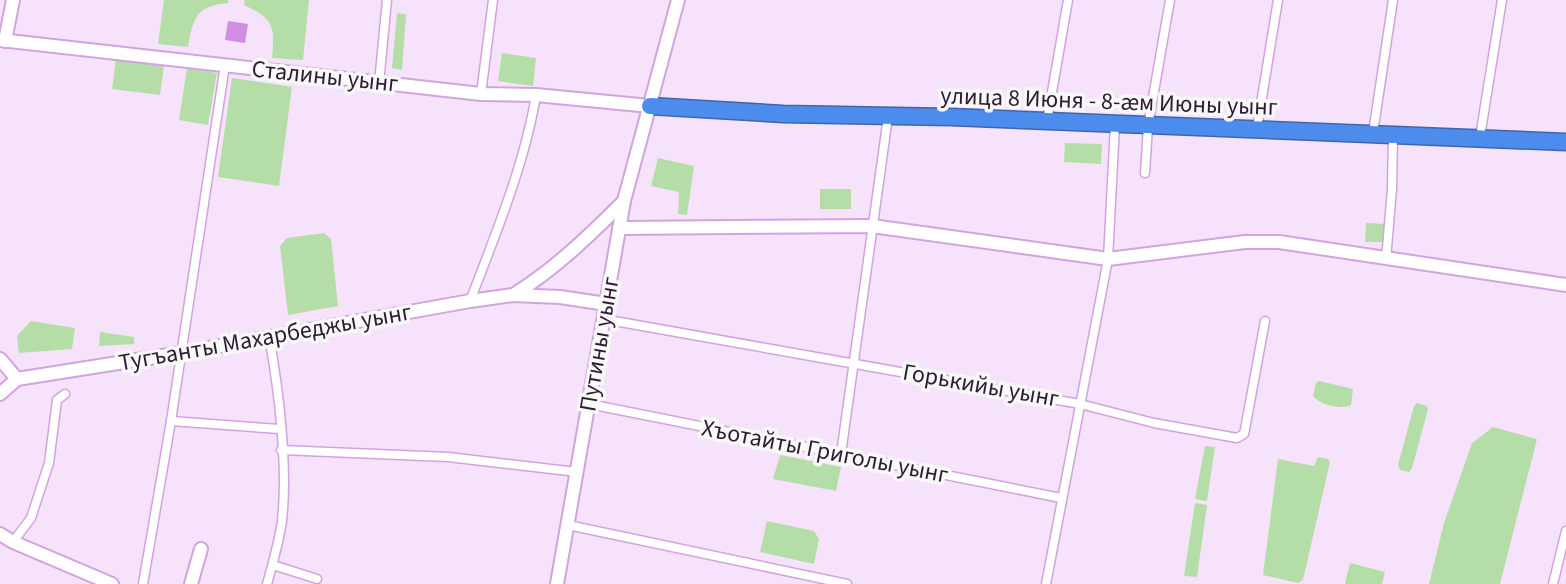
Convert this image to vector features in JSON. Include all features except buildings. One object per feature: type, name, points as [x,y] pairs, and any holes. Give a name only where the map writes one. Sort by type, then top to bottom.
[{"type":"highway","name":"улица 8 Июня - 8-ӕм Июны уынг","points":[[650,106],[749,113],[1047,121],[1148,127],[1257,128],[1566,142]]},
{"type":"street","points":[[2,42],[13,0]]},
{"type":"street","points":[[379,83],[387,0]]},
{"type":"street","points":[[481,94],[493,0]]},
{"type":"street","name":"Путины уынг","points":[[558,584],[624,201],[678,0]]},
{"type":"street","points":[[1047,121],[1068,0]]},
{"type":"street","points":[[1145,173],[1148,127],[1170,0]]},
{"type":"street","points":[[1257,128],[1278,0]]},
{"type":"street","points":[[1373,133],[1394,0]]},
{"type":"street","points":[[1480,137],[1502,0]]},
{"type":"street","name":"Сталины уынг","points":[[2,42],[481,94],[536,95],[650,106]]},
{"type":"street","points":[[143,584],[172,421],[225,65]]},
{"type":"street","points":[[470,301],[522,156],[531,127],[536,95]]},
{"type":"street","points":[[841,454],[888,117]]},
{"type":"street","points":[[1046,584],[1108,259],[1115,125]]},
{"type":"street","points":[[1386,260],[1393,134]]},
{"type":"street","name":"Тугъанты Махарбеджы уынг","points":[[513,295],[543,276],[579,246],[624,201]]},
{"type":"street","points":[[619,228],[872,226],[1108,259],[1245,242],[1268,242],[1566,285]]},
{"type":"street","name":"Тугъанты Махарбеджы уынг","points":[[17,379],[513,295],[561,297],[606,304]]},
{"type":"street","name":"Горькийы уынг","points":[[603,319],[1080,404],[1154,423],[1237,438],[1244,434],[1265,321]]},
{"type":"street","points":[[267,584],[282,522],[284,492],[276,378],[269,337]]},
{"type":"street","points":[[0,359],[17,379],[0,394]]},
{"type":"street","points":[[13,542],[31,518],[49,463],[57,400],[65,394]]},
{"type":"street","name":"Хъотайты Григолы уынг","points":[[589,404],[1061,498]]},
{"type":"street","points":[[172,421],[279,429]]},
{"type":"street","points":[[281,450],[448,457],[577,472]]},
{"type":"street","points":[[568,525],[847,584]]},
{"type":"street","points":[[1553,584],[1566,531]]},
{"type":"street","points":[[0,534],[112,584]]},
{"type":"street","points":[[191,584],[201,549]]},
{"type":"street","points":[[272,565],[317,579]]},
{"type":"green space","points":[[164,0],[228,0],[228,3],[209,7],[198,15],[188,47],[158,44]]},
{"type":"green space","points":[[245,0],[309,0],[303,60],[272,58],[273,38],[270,25],[267,19],[244,5]]},
{"type":"green space","points":[[397,13],[406,14],[402,70],[392,68]]},
{"type":"green space","points":[[502,53],[536,58],[533,86],[498,81]]},
{"type":"green space","points":[[116,59],[164,65],[160,95],[112,89]]},
{"type":"green space","points":[[187,68],[217,73],[208,125],[179,120]]},
{"type":"green space","points":[[232,78],[292,87],[279,186],[218,177]]},
{"type":"green space","points":[[1065,143],[1102,144],[1101,164],[1064,162]]},
{"type":"green space","points":[[658,158],[694,166],[687,215],[678,214],[679,192],[651,186]]},
{"type":"green space","points":[[820,189],[851,189],[851,209],[820,209]]},
{"type":"green space","points":[[1366,223],[1386,224],[1383,242],[1365,242]]},
{"type":"green space","points":[[324,233],[331,239],[338,306],[288,315],[280,246],[287,238]]},
{"type":"green space","points":[[31,321],[75,328],[72,349],[19,353],[17,336]]},
{"type":"green space","points":[[100,332],[134,337],[134,344],[99,346]]},
{"type":"green space","points":[[1319,381],[1353,389],[1351,405],[1336,407],[1316,399],[1313,396]]},
{"type":"green space","points":[[1417,403],[1427,406],[1428,409],[1409,472],[1400,470],[1398,465]]},
{"type":"green space","points":[[1493,427],[1537,439],[1500,584],[1429,584],[1444,523],[1472,443]]},
{"type":"green space","points":[[1205,446],[1215,447],[1207,501],[1195,499]]},
{"type":"green space","points":[[780,455],[841,467],[836,491],[773,479]]},
{"type":"green space","points":[[1318,457],[1330,462],[1303,580],[1298,583],[1263,575],[1278,459],[1314,466]]},
{"type":"green space","points":[[1195,503],[1207,505],[1197,577],[1184,576]]},
{"type":"green space","points":[[767,521],[814,531],[819,539],[814,564],[760,552]]},
{"type":"green space","points":[[1350,563],[1385,572],[1382,584],[1345,584]]},
{"type":"shaded area","points":[[228,21],[248,24],[245,43],[225,40]]}]
